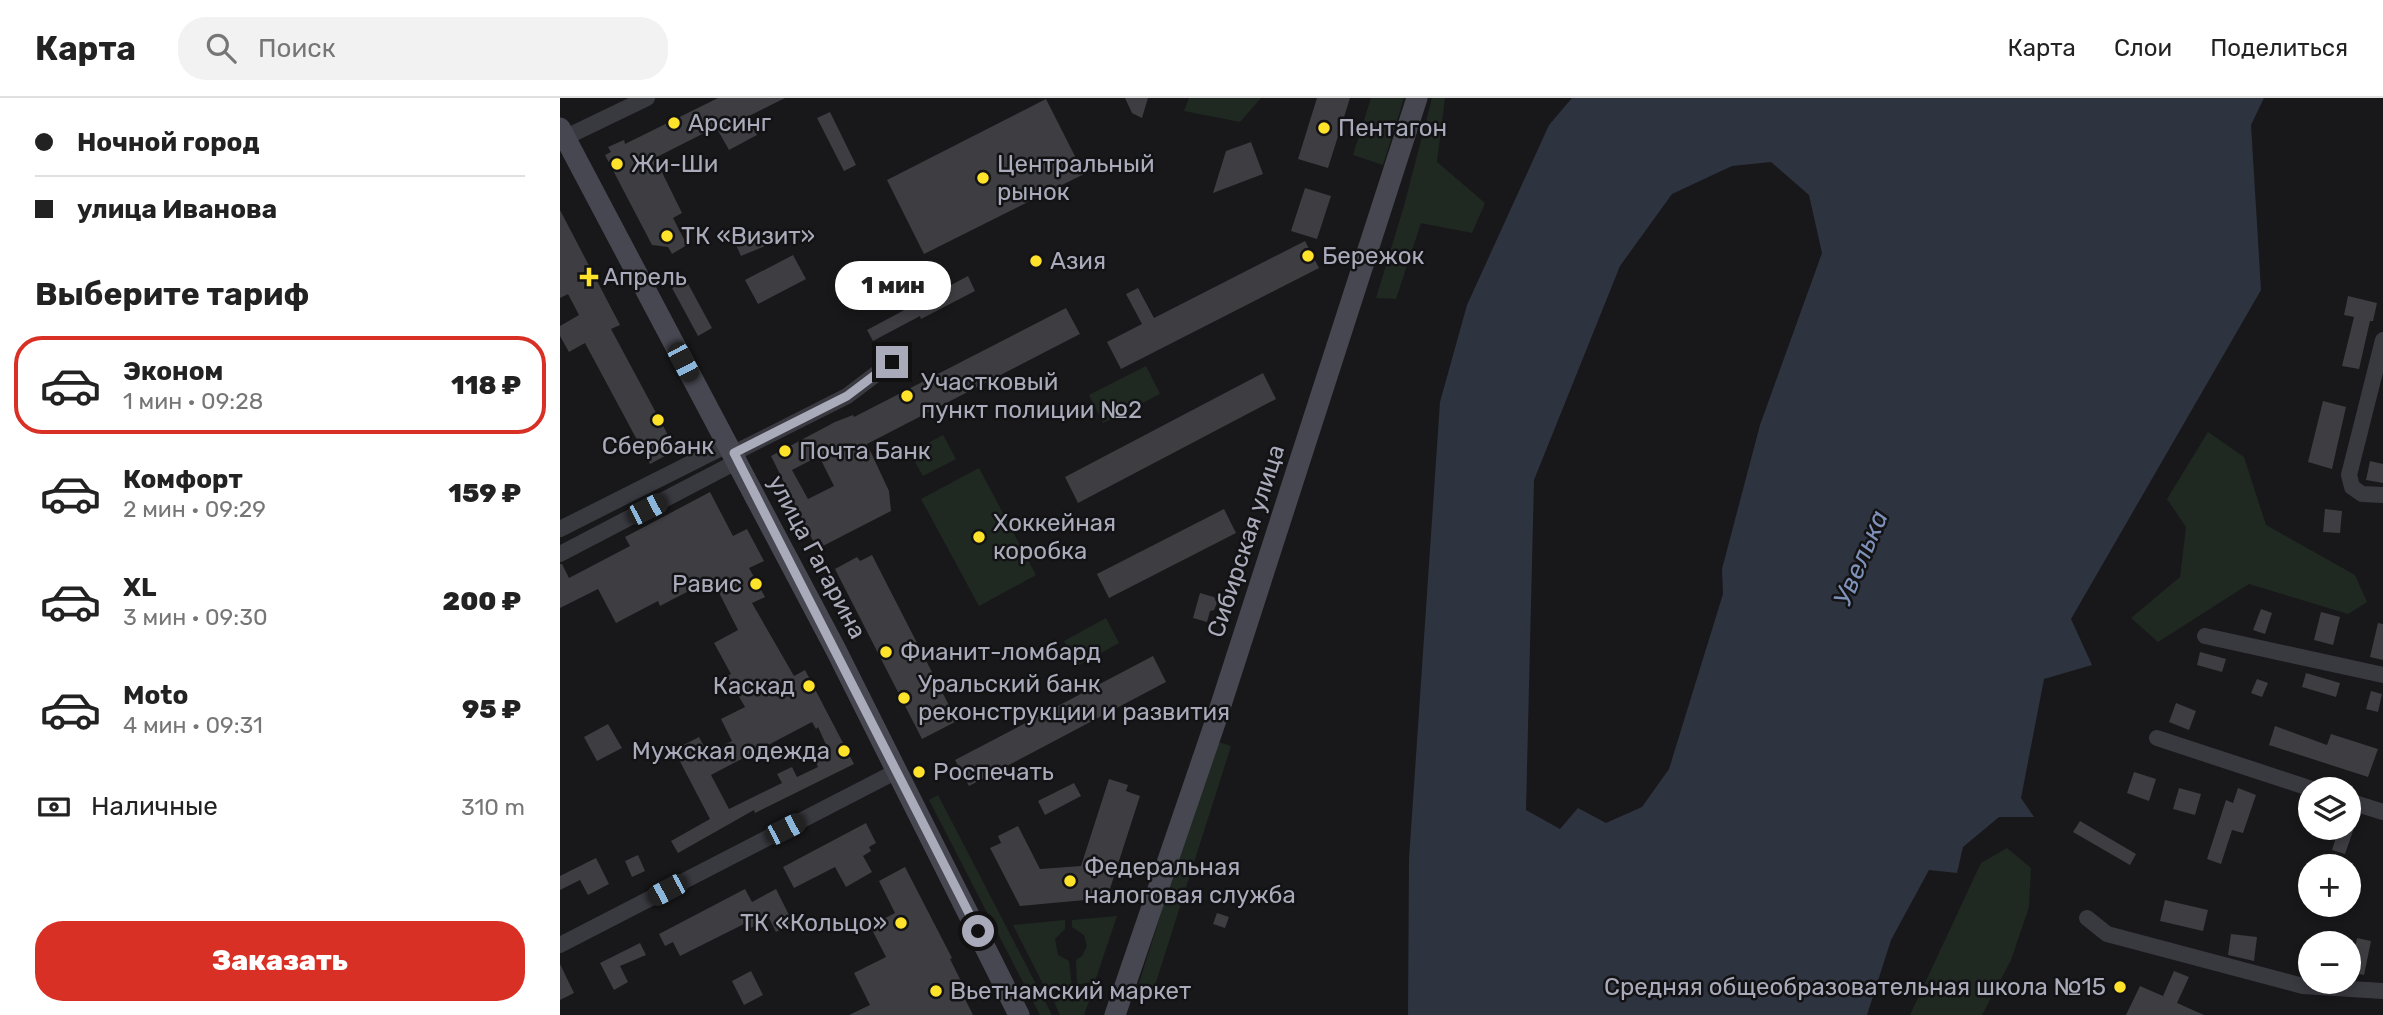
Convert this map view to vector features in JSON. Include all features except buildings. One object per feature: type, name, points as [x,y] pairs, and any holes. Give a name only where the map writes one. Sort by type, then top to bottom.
[{"type":"main road","name":"Сибирская улица","points":[[1120,1010],[1418,98]]},
{"type":"main road","name":"улица Гагарина","points":[[562,135],[733,453],[1019,1015]]},
{"type":"street","points":[[562,135],[648,98]]},
{"type":"street","points":[[2383,340],[2349,475],[2352,487],[2362,494],[2383,495]]},
{"type":"street","points":[[560,529],[733,453],[847,396],[892,362]]},
{"type":"street","points":[[560,554],[733,453]]},
{"type":"street","points":[[2205,636],[2383,675]]},
{"type":"street","points":[[2157,738],[2298,784]]},
{"type":"street","points":[[560,945],[897,771]]},
{"type":"street","points":[[2361,805],[2383,813]]},
{"type":"street","points":[[2087,918],[2107,934],[2303,986],[2383,991]]},
{"type":"shaded area","points":[[1189,98],[1261,98],[1240,122],[1184,111]]},
{"type":"shaded area","points":[[1371,98],[1404,98],[1383,165],[1353,155]]},
{"type":"shaded area","points":[[1432,98],[1445,98],[1437,162],[1485,203],[1472,233],[1421,223],[1396,299],[1376,298],[1404,206]]},
{"type":"shaded area","points":[[1146,366],[1160,394],[1103,423],[1089,395]]},
{"type":"shaded area","points":[[2208,432],[2244,457],[2266,525],[2355,575],[2367,602],[2348,614],[2249,584],[2158,642],[2131,618],[2180,577],[2186,527],[2167,499]]},
{"type":"shaded area","points":[[943,435],[956,459],[923,476],[910,453]]},
{"type":"shaded area","name":"Хоккейная коробка","points":[[979,468],[1036,575],[979,606],[921,499]]},
{"type":"shaded area","points":[[1106,618],[1119,643],[1077,666],[1064,641]]},
{"type":"shaded area","points":[[1215,741],[1231,746],[1151,998],[1136,993]]},
{"type":"shaded area","points":[[938,795],[1052,1015],[1040,1015],[929,800]]},
{"type":"shaded area","points":[[2007,848],[2031,868],[2029,907],[2011,960],[1982,1015],[1910,1015],[1981,863]]},
{"type":"shaded area","points":[[1117,916],[1095,981],[1077,985],[1076,960],[1082,956],[1087,946],[1084,935],[1072,927],[1072,920]]},
{"type":"shaded area","points":[[1065,920],[1065,929],[1055,939],[1058,955],[1069,961],[1072,987],[1047,992],[1013,925]]},
{"type":"shaded area","points":[[1094,987],[1084,1015],[1060,1015],[1051,995]]},
{"type":"water","name":"Увелька","points":[[1572,98],[2264,98],[2251,125],[2261,290],[2071,619],[2092,665],[2044,679],[2021,798],[2034,817],[1999,817],[1963,847],[1957,873],[1929,870],[1891,940],[1867,1015],[1408,1015],[1409,859],[1440,402],[1467,305],[1549,125]],"holes":[[[1771,162],[1809,195],[1822,253],[1760,425],[1722,569],[1723,594],[1669,769],[1642,807],[1606,823],[1578,808],[1560,829],[1526,810],[1534,480],[1620,266],[1672,194],[1732,166]]]},
{"type":"place","name":"Арсинг","points":[[674,123]]},
{"type":"place","name":"Пентагон","points":[[1324,128]]},
{"type":"place","name":"Жи-Ши","points":[[617,164]]},
{"type":"place","name":"Центральный рынок","points":[[983,178]]},
{"type":"place","name":"ТК «Визит»","points":[[667,236]]},
{"type":"place","name":"Бережок","points":[[1308,256]]},
{"type":"place","name":"Азия","points":[[1036,261]]},
{"type":"place","name":"Апрель","points":[[589,277]]},
{"type":"place","name":"Участковый пункт полиции №2","points":[[907,396]]},
{"type":"place","name":"Сбербанк","points":[[658,420]]},
{"type":"place","name":"Почта Банк","points":[[785,451]]},
{"type":"place","name":"Хоккейная коробка","points":[[979,537]]},
{"type":"place","name":"Равис","points":[[756,584]]},
{"type":"place","name":"Фианит-ломбард","points":[[886,652]]},
{"type":"place","name":"Каскад","points":[[809,686]]},
{"type":"place","name":"Уральский банк реконструкции и развития","points":[[904,698]]},
{"type":"place","name":"Мужская одежда","points":[[844,751]]},
{"type":"place","name":"Роспечать","points":[[919,772]]},
{"type":"place","name":"Федеральная налоговая служба","points":[[1070,881]]},
{"type":"place","name":"ТК «Кольцо»","points":[[901,923]]},
{"type":"place","name":"Средняя общеобразовательная школа №15","points":[[2120,987]]},
{"type":"place","name":"Вьетнамский маркет","points":[[936,991]]},
{"type":"route","points":[[892,362],[847,396],[734,453],[978,931]]}]
